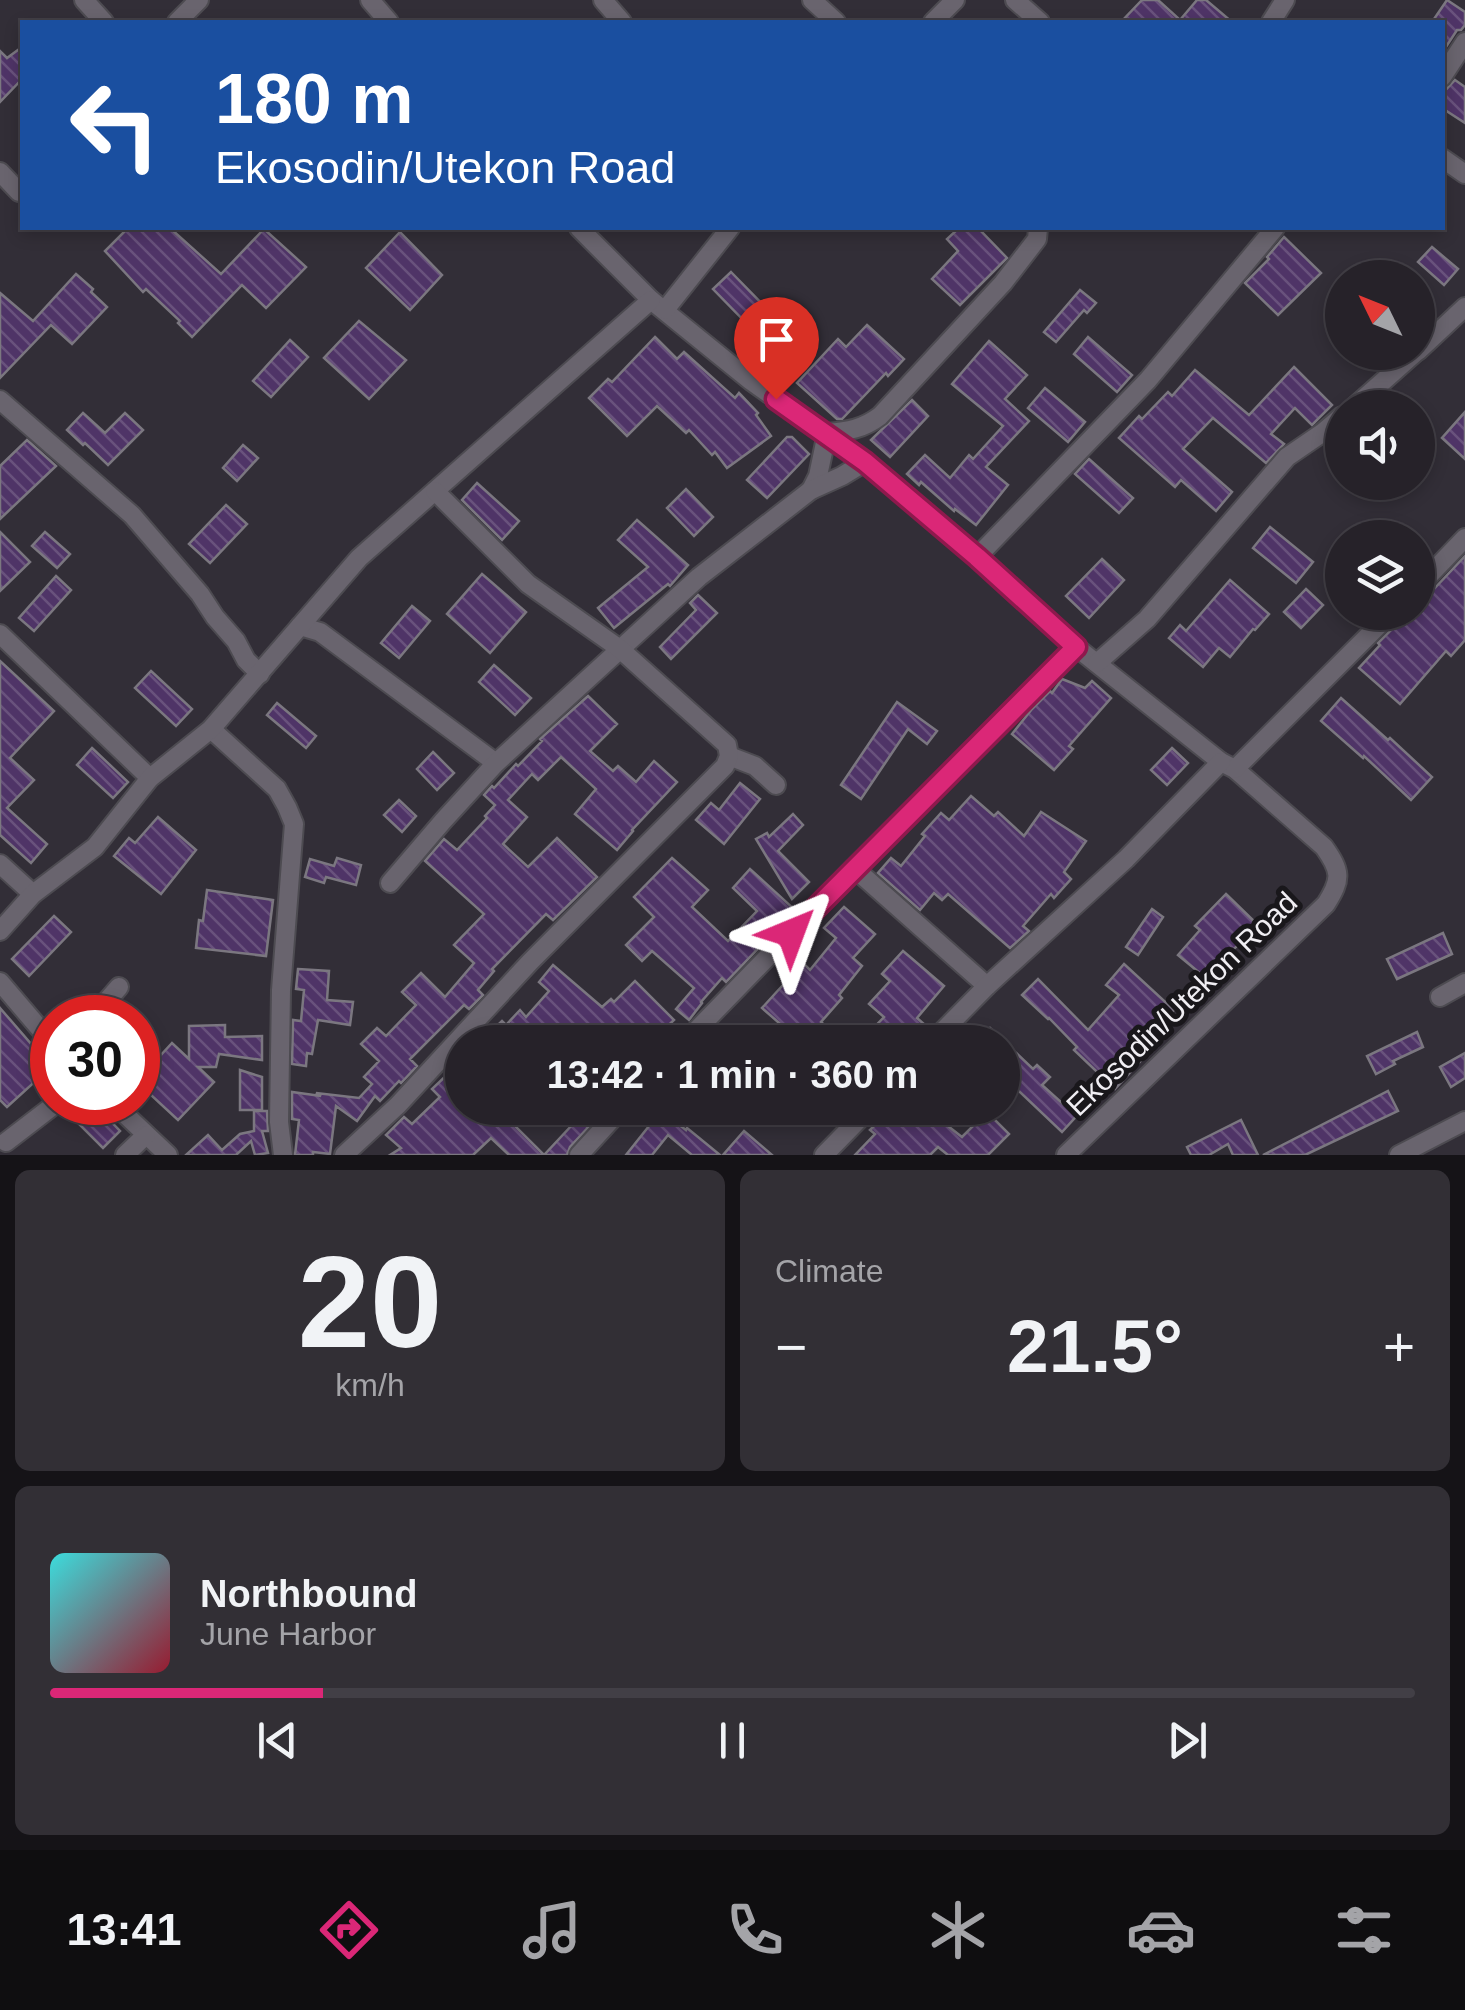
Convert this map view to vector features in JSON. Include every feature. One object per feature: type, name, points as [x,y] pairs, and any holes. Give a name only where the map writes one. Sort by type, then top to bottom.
[{"type":"street","points":[[84,0],[102,20]]},
{"type":"street","points":[[179,20],[198,0]]},
{"type":"street","points":[[370,0],[387,20]]},
{"type":"street","points":[[603,0],[620,20]]},
{"type":"street","points":[[812,0],[834,20]]},
{"type":"street","points":[[935,20],[955,0]]},
{"type":"street","points":[[1015,0],[1038,20]]},
{"type":"street","points":[[1445,72],[1465,42]]},
{"type":"street","points":[[0,172],[19,192]]},
{"type":"street","name":"Ekosodin/Utekon Road","points":[[580,230],[658,305],[752,382],[865,462],[1076,647],[1228,765],[1324,847],[1334,860],[1337,887],[1326,904],[1066,1155]]},
{"type":"street","points":[[0,931],[32,894],[95,847],[150,778],[212,730],[359,558],[658,305],[728,230]]},
{"type":"street","points":[[811,490],[827,434],[856,430],[880,416],[1003,282],[1037,240],[1038,230]]},
{"type":"street","points":[[977,557],[1148,380],[1273,230]]},
{"type":"street","points":[[1435,335],[1465,307]]},
{"type":"street","points":[[1373,390],[1396,370]]},
{"type":"street","points":[[0,400],[132,514],[200,594],[260,674]]},
{"type":"street","points":[[1097,663],[1147,619],[1287,457],[1325,430]]},
{"type":"street","points":[[390,883],[496,763],[699,577],[811,490],[865,462]]},
{"type":"street","points":[[344,1155],[725,766],[729,756],[727,745],[620,649],[528,584],[435,490]]},
{"type":"street","points":[[1435,569],[1465,538]]},
{"type":"street","points":[[300,626],[320,632],[496,763]]},
{"type":"street","points":[[949,1025],[1373,630]]},
{"type":"street","points":[[0,634],[150,778]]},
{"type":"street","points":[[702,1025],[1076,647]]},
{"type":"street","points":[[212,730],[277,789],[294,824],[281,990],[279,1122],[283,1155]]},
{"type":"street","points":[[729,756],[755,766],[776,785]]},
{"type":"street","points":[[0,864],[32,894]]},
{"type":"street","points":[[854,868],[987,986]]},
{"type":"street","points":[[0,982],[30,1017]]},
{"type":"street","points":[[1440,997],[1465,983]]},
{"type":"street","points":[[112,995],[119,987]]},
{"type":"street","points":[[1399,1155],[1465,1121]]},
{"type":"street","points":[[6,1142],[30,1124]]},
{"type":"street","points":[[136,1125],[168,1155]]},
{"type":"street","points":[[579,1155],[606,1125]]},
{"type":"street","points":[[824,1155],[853,1125]]},
{"type":"street","points":[[124,1155],[146,1135]]},
{"type":"building","points":[[1142,0],[1158,0],[1180,20],[1123,20]]},
{"type":"building","points":[[1197,0],[1206,0],[1230,20],[1180,20]]},
{"type":"building","points":[[1447,0],[1465,12],[1465,25],[1445,48],[1445,20],[1433,20]]},
{"type":"building","points":[[20,48],[20,81],[0,102],[0,51],[7,58]]},
{"type":"building","points":[[1455,80],[1465,87],[1465,123],[1445,110],[1445,91]]},
{"type":"building","points":[[126,230],[172,230],[221,274],[265,230],[306,267],[266,308],[242,285],[192,337],[105,251]]},
{"type":"building","points":[[957,230],[980,230],[1007,258],[960,305],[932,279],[958,251],[947,239]]},
{"type":"building","points":[[400,232],[442,275],[410,310],[366,268]]},
{"type":"building","points":[[1284,237],[1321,273],[1278,315],[1245,283]]},
{"type":"building","points":[[1432,247],[1458,269],[1444,285],[1435,277],[1435,260],[1420,260]]},
{"type":"building","points":[[731,272],[770,312],[753,330],[713,289]]},
{"type":"building","points":[[76,274],[107,307],[72,344],[51,325],[0,378],[0,293],[33,321]]},
{"type":"building","points":[[1080,290],[1096,303],[1087,313],[1084,310],[1056,342],[1044,332]]},
{"type":"building","points":[[359,321],[406,360],[369,399],[324,358]]},
{"type":"building","points":[[867,325],[904,359],[842,419],[837,419],[797,383],[838,339],[846,347]]},
{"type":"building","points":[[655,337],[677,359],[684,352],[735,398],[739,393],[758,413],[771,436],[727,468],[715,452],[712,455],[689,430],[686,433],[657,406],[627,436],[589,398],[608,379],[612,382]]},
{"type":"building","points":[[1088,337],[1132,375],[1117,392],[1074,354]]},
{"type":"building","points":[[290,340],[308,357],[271,397],[253,381]]},
{"type":"building","points":[[989,341],[1027,375],[1005,399],[1029,421],[986,467],[1008,485],[976,525],[907,474],[925,455],[950,478],[969,455],[973,459],[1003,426],[952,384]]},
{"type":"building","points":[[1294,367],[1325,398],[1325,412],[1312,425],[1295,408],[1271,434],[1284,444],[1266,463],[1213,418],[1183,449],[1232,492],[1216,511],[1181,480],[1175,487],[1119,438],[1168,392],[1172,396],[1195,370],[1249,415]]},
{"type":"building","points":[[1045,388],[1085,422],[1068,442],[1028,408]]},
{"type":"building","points":[[912,400],[928,416],[890,457],[871,440]]},
{"type":"building","points":[[1465,412],[1465,459],[1442,438]]},
{"type":"building","points":[[83,413],[105,433],[125,413],[143,430],[108,465],[67,430]]},
{"type":"building","points":[[787,437],[792,437],[809,454],[767,498],[747,480]]},
{"type":"building","points":[[27,440],[56,466],[0,519],[0,466]]},
{"type":"building","points":[[243,445],[258,458],[237,481],[223,468]]},
{"type":"building","points":[[1089,459],[1133,498],[1119,513],[1075,474]]},
{"type":"building","points":[[477,483],[519,521],[502,540],[462,500]]},
{"type":"building","points":[[686,489],[713,517],[694,536],[667,508]]},
{"type":"building","points":[[226,505],[247,524],[210,563],[189,544]]},
{"type":"building","points":[[637,520],[688,565],[670,586],[614,628],[598,608],[648,567],[618,540]]},
{"type":"building","points":[[1270,527],[1313,562],[1296,583],[1253,548]]},
{"type":"building","points":[[0,532],[30,562],[0,591]]},
{"type":"building","points":[[45,532],[70,554],[57,568],[32,546]]},
{"type":"building","points":[[1465,556],[1465,640],[1451,656],[1446,651],[1400,704],[1359,668],[1391,630],[1435,630],[1435,588]]},
{"type":"building","points":[[1102,559],[1124,580],[1089,618],[1066,596]]},
{"type":"building","points":[[482,574],[526,612],[490,653],[447,614]]},
{"type":"building","points":[[56,576],[71,590],[34,631],[19,618]]},
{"type":"building","points":[[1230,580],[1269,614],[1230,657],[1219,648],[1203,667],[1169,638],[1180,625],[1186,631]]},
{"type":"building","points":[[1306,589],[1323,605],[1301,628],[1284,612]]},
{"type":"building","points":[[698,595],[717,613],[671,659],[660,647],[696,610],[690,603]]},
{"type":"building","points":[[412,606],[430,621],[399,658],[381,643]]},
{"type":"building","points":[[0,661],[54,711],[10,758],[34,780],[7,808],[47,844],[31,863],[0,835]]},
{"type":"building","points":[[494,665],[531,698],[515,715],[479,682]]},
{"type":"building","points":[[151,671],[192,709],[176,726],[135,688]]},
{"type":"building","points":[[1062,679],[1085,688],[1092,681],[1111,698],[1069,746],[1073,749],[1054,770],[1012,734]]},
{"type":"building","points":[[588,696],[617,724],[590,751],[613,771],[618,766],[636,782],[654,761],[677,782],[617,850],[575,814],[596,789],[561,757],[538,780],[532,774],[508,800],[527,817],[503,844],[528,867],[557,838],[597,877],[553,920],[546,914],[492,969],[478,990],[483,995],[469,1009],[464,1005],[410,1059],[417,1066],[401,1083],[380,1101],[375,1096],[357,1121],[336,1106],[330,1154],[295,1155],[299,1120],[292,1119],[292,1092],[359,1098],[372,1084],[364,1077],[379,1061],[361,1044],[377,1028],[386,1036],[416,1005],[402,992],[421,973],[445,997],[474,963],[454,945],[484,914],[425,861],[444,839],[457,850],[495,805],[484,795]]},
{"type":"building","points":[[1341,698],[1432,777],[1411,800],[1321,721]]},
{"type":"building","points":[[897,702],[937,731],[927,744],[908,729],[861,799],[841,785]]},
{"type":"building","points":[[277,703],[316,736],[306,748],[267,715]]},
{"type":"building","points":[[92,748],[128,782],[113,798],[77,765]]},
{"type":"building","points":[[1172,748],[1188,763],[1167,785],[1151,770]]},
{"type":"building","points":[[433,752],[454,773],[437,790],[417,769]]},
{"type":"building","points":[[740,783],[760,799],[724,844],[696,820],[711,803],[719,810]]},
{"type":"building","points":[[971,796],[994,816],[998,812],[1024,836],[1041,812],[1086,841],[1064,872],[1071,879],[1054,898],[1051,894],[1023,926],[1029,931],[1010,948],[948,894],[942,900],[934,893],[920,910],[878,873],[891,858],[901,866],[941,813],[949,820]]},
{"type":"building","points":[[399,800],[416,816],[402,832],[384,815]]},
{"type":"building","points":[[793,814],[803,825],[778,851],[809,882],[792,899],[756,839],[767,833],[769,837]]},
{"type":"building","points":[[158,817],[196,850],[161,894],[114,856],[129,838],[135,843]]},
{"type":"building","points":[[337,858],[361,865],[356,885],[326,877],[324,883],[305,877],[310,859],[334,866]]},
{"type":"building","points":[[672,858],[708,890],[692,907],[728,941],[757,911],[733,888],[750,869],[795,910],[726,982],[722,978],[689,1020],[676,1009],[694,988],[652,951],[642,961],[626,945],[654,917],[634,897]]},
{"type":"building","points":[[207,890],[273,900],[266,956],[196,948]]},
{"type":"building","points":[[1226,894],[1259,926],[1207,979],[1178,955],[1200,930],[1195,926]]},
{"type":"building","points":[[844,907],[875,934],[853,958],[862,966],[821,1022],[824,1025],[781,1025],[762,1008],[803,963],[810,970],[836,938],[824,928]]},
{"type":"building","points":[[1152,909],[1163,917],[1138,955],[1126,947]]},
{"type":"building","points":[[54,916],[71,932],[29,976],[12,959]]},
{"type":"building","points":[[1443,933],[1452,954],[1397,979],[1387,959]]},
{"type":"building","points":[[903,951],[944,986],[917,1018],[923,1025],[876,1025],[884,1017],[869,1004],[890,981],[882,974]]},
{"type":"building","points":[[1124,964],[1174,1010],[1149,1038],[1156,1044],[1115,1089],[1074,1050],[1077,1047],[1049,1018],[1022,995],[1038,979],[1088,1030],[1119,995],[1106,985]]},
{"type":"building","points":[[553,965],[602,1007],[611,999],[614,1002],[635,981],[674,1020],[669,1025],[506,1025],[520,1010],[526,1017],[549,991],[539,982]]},
{"type":"building","points":[[298,969],[329,971],[327,1000],[353,1002],[350,1025],[318,1020],[306,1066],[292,1064],[293,1020],[301,1021],[304,990],[296,989]]},
{"type":"building","points":[[0,1008],[30,1043],[30,1086],[7,1107],[0,1100]]},
{"type":"building","points":[[225,1025],[225,1037],[262,1036],[262,1060],[219,1054],[216,1067],[198,1067],[214,1082],[178,1120],[160,1103],[160,1056],[172,1043],[189,1059],[189,1026]]},
{"type":"building","points":[[1417,1032],[1423,1047],[1376,1074],[1367,1056]]},
{"type":"building","points":[[1465,1053],[1465,1078],[1451,1087],[1440,1067]]},
{"type":"building","points":[[1020,1057],[1050,1077],[1042,1085],[1063,1104],[1069,1098],[1082,1110],[1062,1132],[1020,1092]]},
{"type":"building","points":[[240,1070],[262,1077],[262,1110],[240,1110]]},
{"type":"building","points":[[445,1077],[445,1125],[514,1125],[544,1155],[509,1155],[491,1138],[473,1155],[390,1155],[401,1148],[386,1135],[404,1117],[412,1124],[440,1097],[432,1089]]},
{"type":"building","points":[[1388,1091],[1398,1111],[1305,1155],[1263,1155]]},
{"type":"building","points":[[254,1111],[267,1111],[268,1131],[262,1131],[268,1153],[255,1155],[251,1141],[236,1155],[186,1155],[208,1135],[222,1150],[240,1134],[254,1131]]},
{"type":"building","points":[[1241,1120],[1258,1155],[1233,1155],[1228,1144],[1209,1155],[1191,1155],[1187,1147]]},
{"type":"building","points":[[80,1125],[114,1125],[120,1131],[103,1148]]},
{"type":"building","points":[[572,1125],[590,1125],[570,1147],[567,1155],[544,1155]]},
{"type":"building","points":[[650,1125],[679,1125],[720,1155],[692,1155],[668,1135],[652,1155],[626,1155]]},
{"type":"building","points":[[875,1125],[947,1125],[962,1137],[974,1125],[1000,1125],[1009,1134],[988,1155],[948,1155],[938,1147],[930,1155],[855,1155],[875,1134],[870,1130]]},
{"type":"building","points":[[744,1131],[772,1155],[723,1155]]},
{"type":"route","points":[[776,399],[865,462],[1076,647],[791,933]]}]
